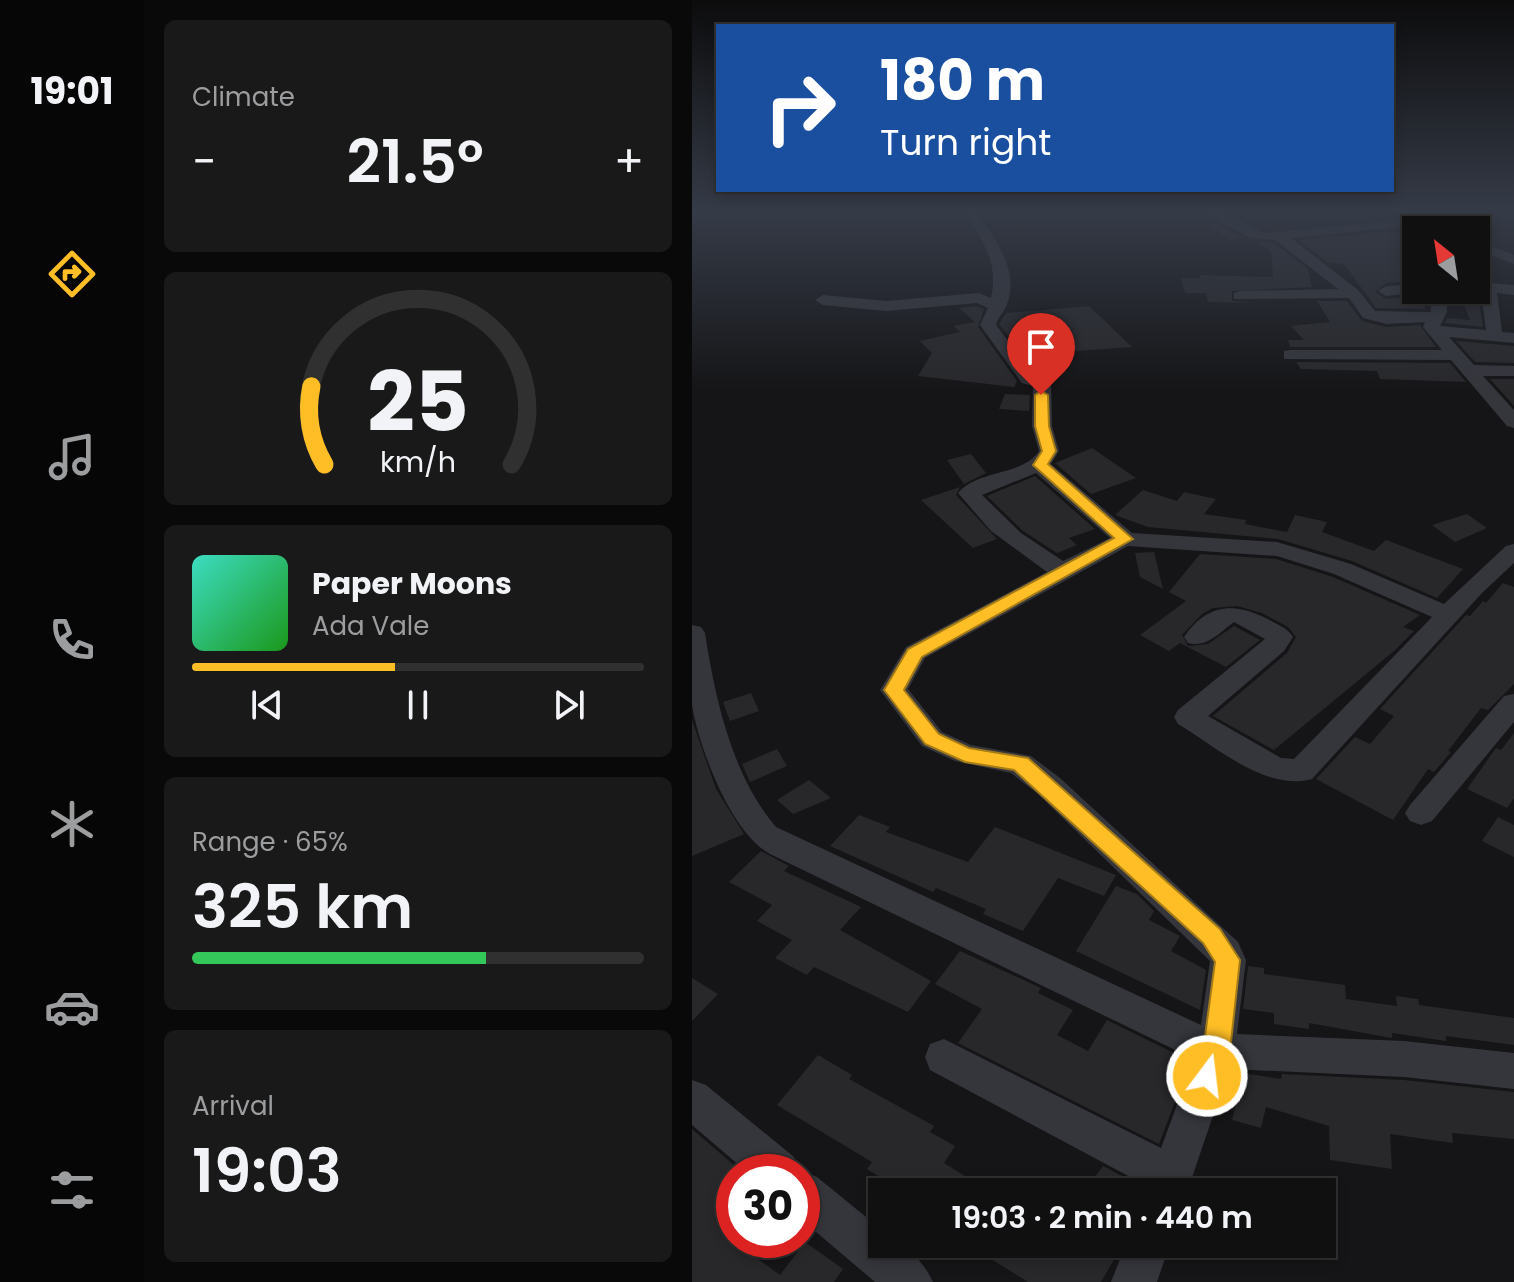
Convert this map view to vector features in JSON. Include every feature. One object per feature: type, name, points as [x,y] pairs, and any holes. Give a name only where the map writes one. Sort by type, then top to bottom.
[{"type":"street","points":[[1002,272],[998,307],[989,316],[988,325],[1028,379],[1042,383],[1042,426],[1049,451],[1040,465],[1001,477],[969,493],[1039,557],[1053,568],[1065,570]]},
{"type":"street","points":[[1326,272],[1353,293],[1364,310],[1377,318],[1514,338]]},
{"type":"street","points":[[1490,288],[1514,290]]},
{"type":"street","points":[[1386,291],[1402,290]]},
{"type":"street","points":[[1240,296],[1353,293]]},
{"type":"street","points":[[823,300],[886,306],[968,297],[979,298],[998,307]]},
{"type":"street","points":[[1434,324],[1439,304]]},
{"type":"street","points":[[1490,304],[1494,313],[1494,336]]},
{"type":"street","points":[[1494,313],[1514,315]]},
{"type":"street","points":[[1434,324],[1455,355],[1514,422]]},
{"type":"street","points":[[1290,355],[1455,355]]},
{"type":"street","points":[[1468,370],[1514,371]]},
{"type":"street","points":[[1040,465],[1125,539],[1152,544],[1221,543],[1277,549],[1330,566],[1449,615]]},
{"type":"street","points":[[1125,539],[915,653],[894,690],[932,739],[965,754],[1020,764],[1211,936],[1228,960],[1216,1051],[1171,1178]]},
{"type":"street","points":[[1197,637],[1229,613],[1246,617],[1280,637],[1275,645],[1188,717],[1275,768],[1301,771],[1514,551]]},
{"type":"street","points":[[692,633],[705,700],[727,765],[762,834],[1216,1051],[1404,1059],[1514,1071]]},
{"type":"street","points":[[1421,813],[1514,703]]},
{"type":"street","points":[[944,1057],[1158,1178]]},
{"type":"street","points":[[692,1099],[758,1154]]},
{"type":"street","points":[[820,1209],[889,1275]]},
{"type":"street","points":[[1134,1282],[1143,1258]]},
{"type":"building","points":[[1273,272],[1309,272],[1312,287],[1232,291],[1232,301],[1254,303],[1208,302],[1206,293],[1185,293],[1181,278],[1200,278],[1199,275],[1273,277]]},
{"type":"building","points":[[1350,272],[1402,272],[1402,282],[1386,283],[1375,292],[1386,299],[1402,297],[1402,304],[1422,304],[1426,309],[1376,308]]},
{"type":"building","points":[[1317,301],[1347,301],[1362,321],[1386,327],[1420,325],[1436,347],[1290,347],[1288,340],[1304,340],[1291,326],[1330,322]]},
{"type":"building","points":[[1464,304],[1479,304],[1483,327],[1445,323],[1447,318],[1470,320]]},
{"type":"building","points":[[976,306],[984,309],[978,327],[1017,381],[1014,387],[918,376],[932,353],[920,341],[960,332],[954,326],[975,322],[959,308]]},
{"type":"building","points":[[1089,306],[1132,347],[1062,352],[1065,356],[1027,360],[999,324],[1006,313]]},
{"type":"building","points":[[1456,341],[1514,346],[1514,363],[1475,362]]},
{"type":"building","points":[[1296,362],[1450,363],[1466,382],[1380,379],[1377,371],[1301,369]]},
{"type":"building","points":[[1490,379],[1514,379],[1514,406]]},
{"type":"building","points":[[1005,394],[1030,395],[1029,411],[999,409]]},
{"type":"building","points":[[1092,448],[1136,478],[1091,494],[1055,463]]},
{"type":"building","points":[[971,454],[986,473],[964,484],[947,460]]},
{"type":"building","points":[[1035,476],[1095,529],[1069,538],[1077,545],[1057,553],[1023,531],[987,496]]},
{"type":"building","points":[[960,487],[956,495],[997,539],[973,548],[921,500]]},
{"type":"building","points":[[1143,490],[1177,501],[1184,492],[1216,499],[1204,514],[1246,520],[1245,524],[1287,532],[1295,515],[1327,522],[1322,532],[1374,551],[1386,540],[1463,569],[1437,598],[1352,561],[1278,539],[1148,527],[1115,515]]},
{"type":"building","points":[[1467,514],[1487,528],[1455,542],[1432,525]]},
{"type":"building","points":[[1154,552],[1163,589],[1140,577],[1135,553]]},
{"type":"building","points":[[1200,554],[1276,559],[1333,577],[1420,615],[1403,627],[1414,631],[1394,651],[1274,750],[1213,716],[1287,653],[1296,637],[1288,627],[1262,613],[1237,606],[1213,608],[1202,614],[1182,635],[1188,646],[1208,644],[1234,626],[1260,640],[1226,667],[1180,643],[1169,651],[1140,635],[1186,601],[1169,592]]},
{"type":"building","points":[[1503,583],[1514,587],[1514,684],[1488,710],[1481,708],[1434,772],[1428,769],[1393,820],[1316,779],[1355,737],[1370,744],[1394,716],[1380,709],[1466,615],[1470,616],[1483,601],[1486,603]]},
{"type":"building","points":[[751,693],[759,711],[730,721],[723,702]]},
{"type":"building","points":[[692,720],[716,789],[744,834],[692,856]]},
{"type":"building","points":[[1514,733],[1514,798],[1507,808],[1467,789],[1496,748],[1501,750]]},
{"type":"building","points":[[777,749],[787,766],[750,782],[742,764]]},
{"type":"building","points":[[809,780],[831,798],[793,814],[777,800]]},
{"type":"building","points":[[859,815],[890,827],[886,832],[968,862],[995,827],[1116,875],[1104,896],[1058,878],[1023,931],[983,914],[986,909],[936,888],[933,892],[830,846]]},
{"type":"building","points":[[1498,817],[1514,825],[1514,857],[1482,841]]},
{"type":"building","points":[[761,851],[789,866],[784,871],[861,907],[840,930],[931,981],[908,1012],[814,967],[807,975],[775,958],[792,940],[757,921],[772,905],[729,882]]},
{"type":"building","points":[[1116,886],[1137,894],[1154,911],[1149,920],[1180,936],[1171,951],[1206,970],[1200,1010],[1076,951]]},
{"type":"building","points":[[960,951],[1041,988],[1038,993],[1073,1010],[1057,1035],[1088,1051],[1107,1020],[1184,1058],[1167,1089],[1178,1094],[1159,1144],[958,1043],[982,1009],[935,984]]},
{"type":"building","points":[[1248,966],[1264,968],[1264,974],[1345,985],[1346,999],[1397,1006],[1396,996],[1418,999],[1419,1005],[1514,1018],[1514,1045],[1446,1036],[1446,1041],[1392,1033],[1392,1038],[1309,1023],[1309,1029],[1274,1024],[1274,1013],[1243,1009]]},
{"type":"building","points":[[692,978],[718,994],[692,1021]]},
{"type":"building","points":[[818,1055],[852,1075],[849,1079],[934,1126],[930,1132],[955,1146],[944,1163],[968,1178],[881,1178],[867,1169],[872,1162],[777,1105]]},
{"type":"building","points":[[1243,1073],[1281,1079],[1282,1074],[1404,1080],[1514,1092],[1514,1139],[1452,1133],[1453,1143],[1390,1134],[1392,1169],[1330,1160],[1329,1126],[1266,1107],[1261,1128],[1232,1120]]},
{"type":"building","points":[[692,1129],[721,1154],[716,1154],[716,1258],[757,1258],[780,1275],[793,1258],[820,1258],[820,1253],[843,1269],[834,1282],[692,1282]]},
{"type":"building","points":[[1103,1166],[1126,1178],[1094,1178]]},
{"type":"building","points":[[989,1258],[1115,1258],[1101,1282],[1028,1282]]},
{"type":"route","points":[[1041,395],[1042,426],[1049,451],[1040,465],[1125,539],[1010,598],[915,653],[894,690],[932,739],[965,754],[1020,764],[1049,786],[1211,936],[1225,953],[1228,960],[1216,1051],[1207,1076]]}]
